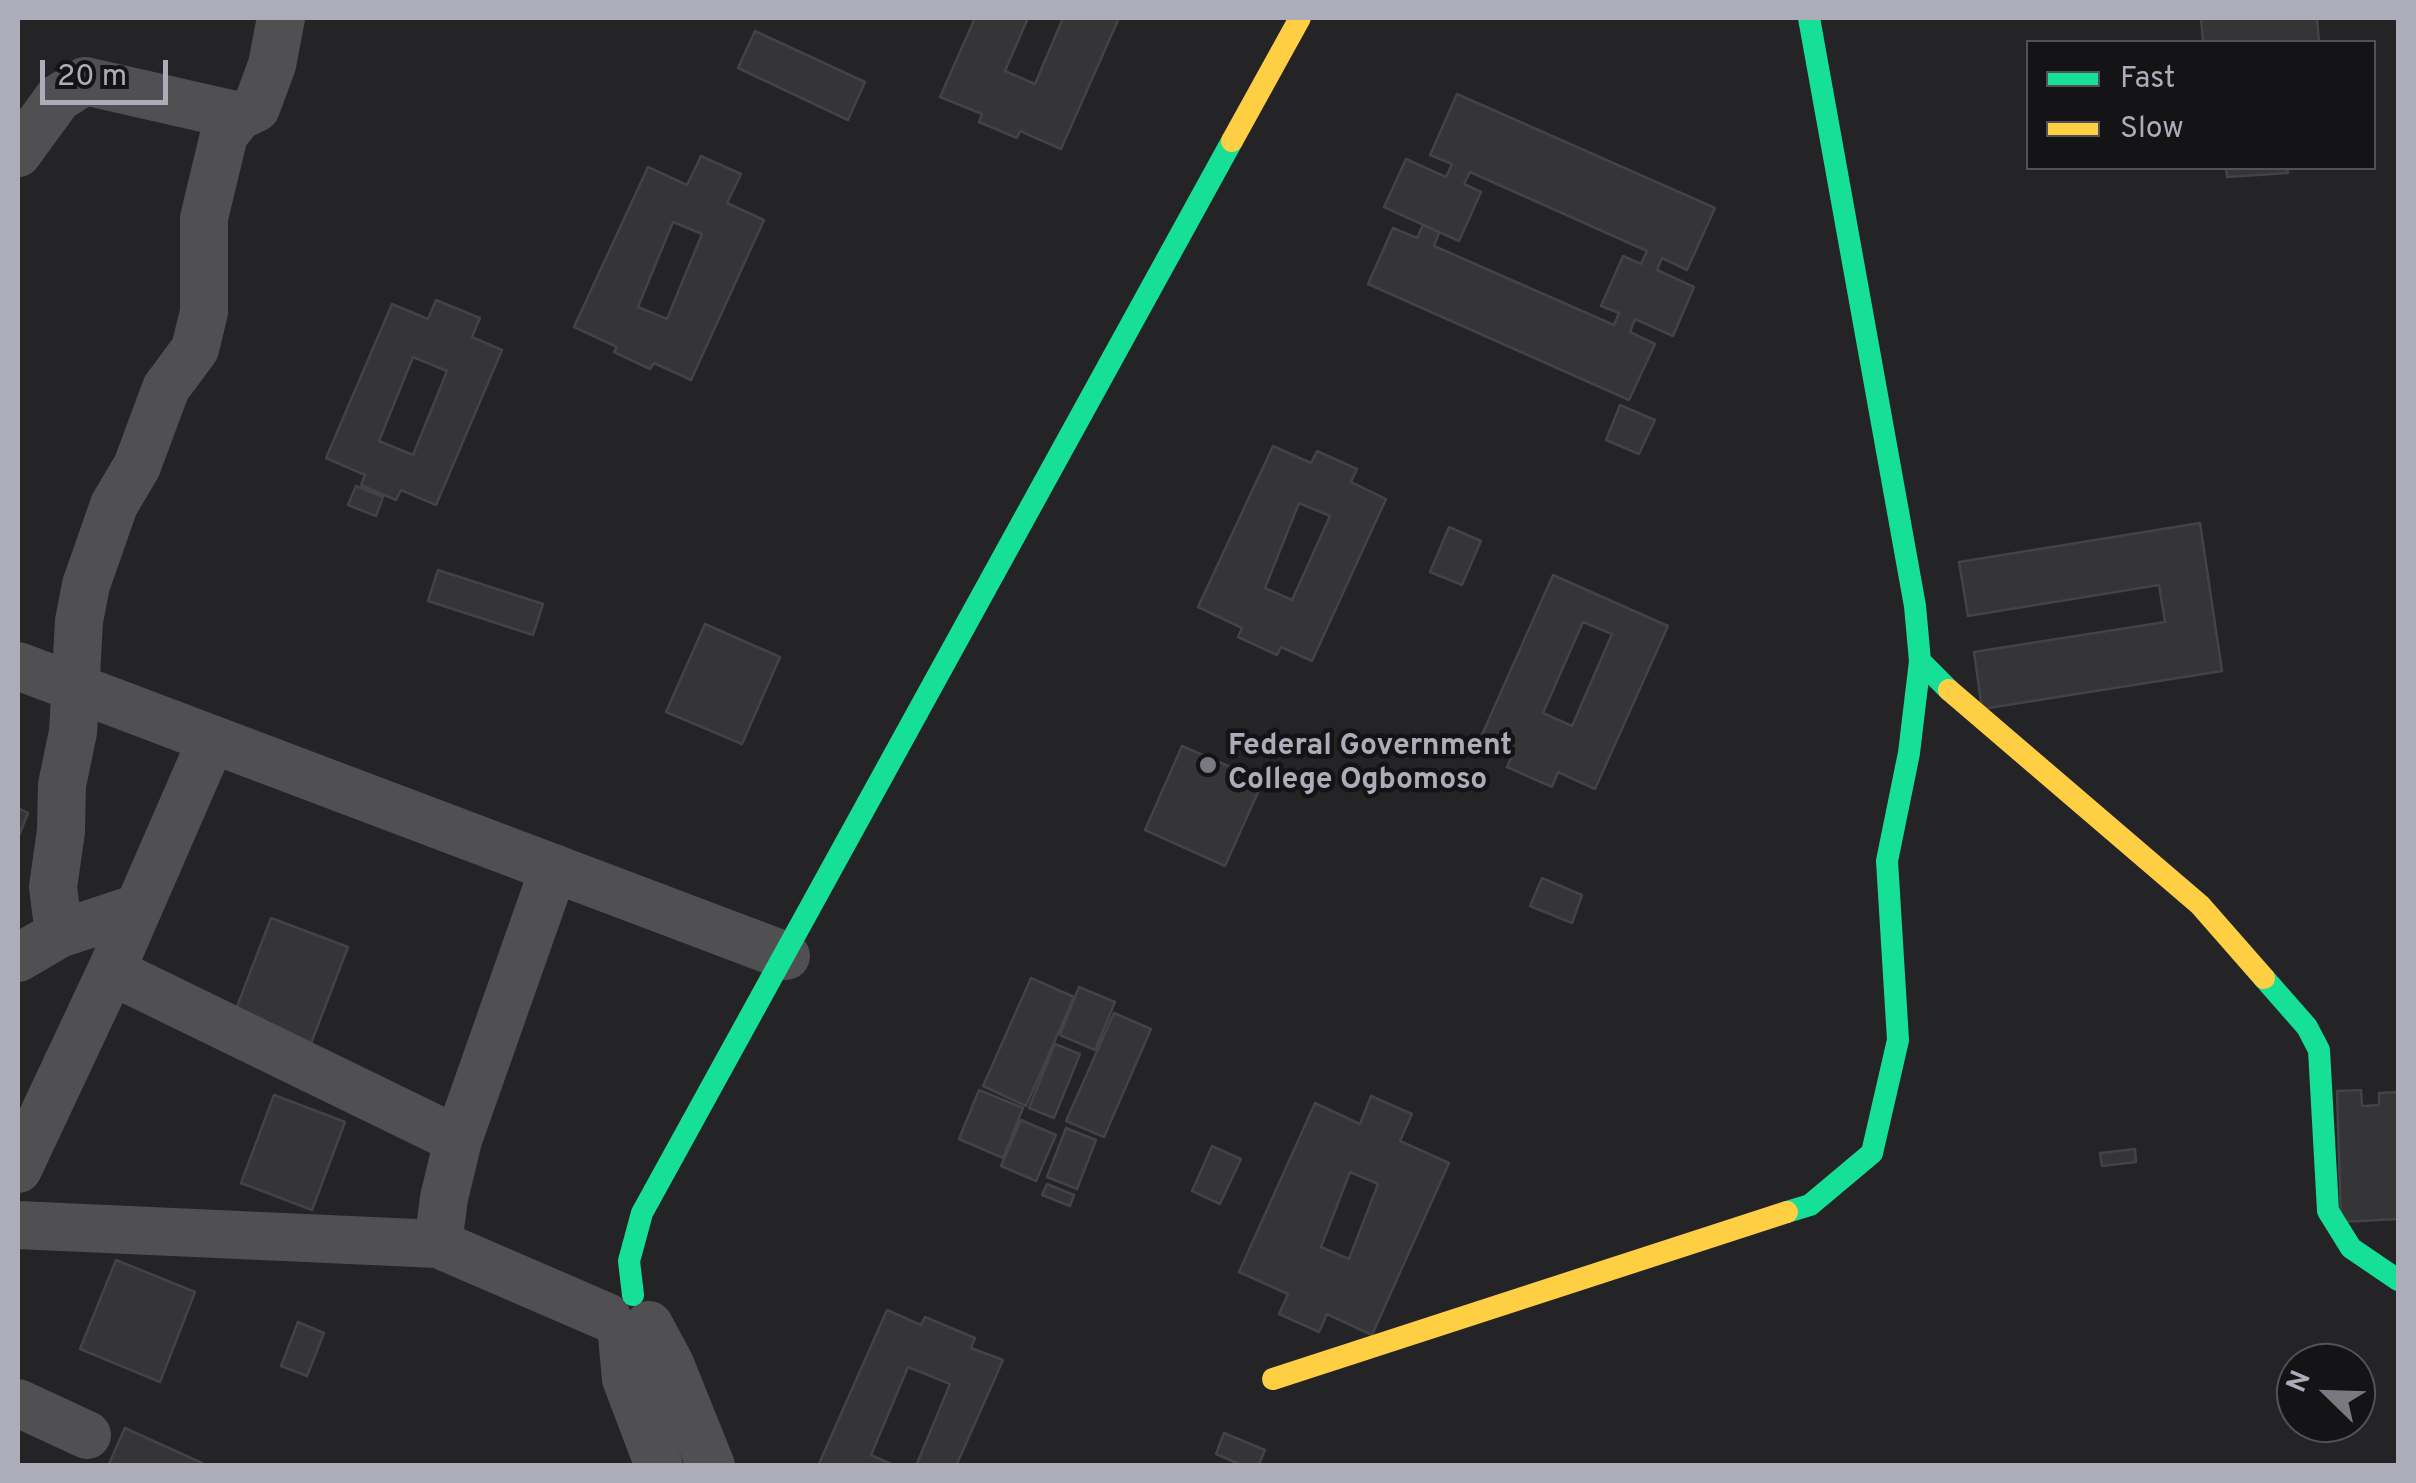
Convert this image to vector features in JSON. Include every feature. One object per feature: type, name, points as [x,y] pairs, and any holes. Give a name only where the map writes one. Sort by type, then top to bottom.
[{"type":"street","points":[[59,934],[53,888],[61,831],[62,785],[72,732],[79,621],[86,585],[114,505],[137,466],[166,388],[194,349],[204,312],[204,218],[224,135],[239,116],[256,108],[272,65],[281,18]]},
{"type":"street","points":[[660,1466],[626,1378],[628,1261],[642,1214],[1300,18]]},
{"type":"street","points":[[1272,1379],[1810,1206],[1872,1153],[1898,1040],[1887,860],[1908,754],[1920,661],[1914,606],[1809,18]]},
{"type":"street","points":[[18,154],[58,98],[86,81],[239,116]]},
{"type":"street","points":[[1920,661],[1964,704],[2200,905],[2307,1027],[2319,1050],[2328,1211],[2351,1248],[2398,1280]]},
{"type":"street","points":[[18,666],[786,956]]},
{"type":"street","points":[[18,1168],[111,971],[212,739]]},
{"type":"street","points":[[438,1244],[458,1140],[554,868]]},
{"type":"street","points":[[18,958],[59,934],[138,908]]},
{"type":"street","points":[[111,971],[458,1140]]},
{"type":"street","points":[[18,1225],[438,1244],[628,1318],[670,1364],[711,1466]]},
{"type":"street","points":[[18,1403],[87,1435]]},
{"type":"shaded area","name":"Federal Government College Ogbomoso","points":[[18,18],[2398,18],[2398,1465],[18,1465]]},
{"type":"building","points":[[975,18],[1028,18],[1005,71],[1035,84],[1063,18],[1119,18],[1061,149],[1020,131],[1017,138],[979,122],[982,114],[940,97]]},
{"type":"building","points":[[2201,18],[2317,18],[2319,40],[2203,40]]},
{"type":"building","points":[[755,31],[865,82],[848,120],[738,68]]},
{"type":"building","points":[[1457,94],[1715,208],[1687,270],[1662,258],[1657,270],[1694,287],[1673,336],[1635,319],[1630,332],[1655,344],[1629,400],[1368,284],[1393,228],[1417,238],[1423,225],[1439,233],[1434,246],[1614,325],[1619,313],[1601,306],[1623,256],[1641,264],[1647,251],[1470,172],[1464,184],[1481,192],[1459,241],[1384,207],[1406,159],[1446,177],[1452,164],[1430,155]]},
{"type":"building","points":[[701,156],[741,174],[727,203],[764,220],[691,380],[654,363],[650,369],[614,352],[617,347],[574,327],[648,167],[687,185]],"holes":[[[673,222],[702,234],[667,319],[638,307]]]},
{"type":"building","points":[[2226,170],[2288,173],[2227,177]]},
{"type":"building","points":[[436,300],[480,318],[472,337],[502,350],[436,505],[401,490],[396,500],[361,485],[365,475],[326,458],[392,304],[428,319]],"holes":[[[413,357],[447,371],[413,455],[379,441]]]},
{"type":"building","points":[[1620,405],[1655,420],[1639,454],[1606,440]]},
{"type":"building","points":[[1273,446],[1311,463],[1317,451],[1357,469],[1351,482],[1386,499],[1312,661],[1281,647],[1277,655],[1238,637],[1242,628],[1198,607]],"holes":[[[1299,503],[1330,516],[1292,600],[1265,588]]]},
{"type":"building","points":[[356,486],[383,497],[376,516],[348,505]]},
{"type":"building","points":[[2200,523],[2222,671],[1982,709],[1974,652],[2165,622],[2159,585],[1968,616],[1959,562]]},
{"type":"building","points":[[1449,527],[1481,541],[1462,585],[1430,572]]},
{"type":"building","points":[[438,570],[543,604],[533,635],[428,601]]},
{"type":"building","points":[[1553,575],[1668,626],[1595,789],[1558,772],[1552,787],[1507,767],[1514,752],[1481,737]],"holes":[[[1583,622],[1612,634],[1572,726],[1543,713]]]},
{"type":"building","points":[[705,624],[780,657],[742,744],[666,712]]},
{"type":"building","points":[[1182,746],[1263,781],[1225,866],[1145,830]]},
{"type":"building","points":[[18,808],[28,813],[18,838]]},
{"type":"building","points":[[1542,878],[1582,895],[1572,923],[1530,906]]},
{"type":"building","points":[[271,918],[348,947],[310,1046],[233,1017]]},
{"type":"building","points":[[1031,978],[1074,997],[1026,1106],[983,1086]]},
{"type":"building","points":[[1079,987],[1115,1002],[1095,1050],[1060,1035]]},
{"type":"building","points":[[1114,1013],[1151,1029],[1104,1137],[1066,1121]]},
{"type":"building","points":[[1055,1044],[1080,1054],[1054,1118],[1029,1108]]},
{"type":"building","points":[[979,1090],[1023,1108],[1003,1158],[959,1139]]},
{"type":"building","points":[[2361,1090],[2362,1106],[2379,1105],[2379,1093],[2398,1092],[2398,1219],[2341,1222],[2337,1091]]},
{"type":"building","points":[[274,1095],[345,1122],[312,1210],[241,1183]]},
{"type":"building","points":[[1371,1096],[1412,1114],[1400,1141],[1449,1163],[1372,1335],[1327,1314],[1319,1332],[1279,1314],[1288,1294],[1239,1272],[1315,1103],[1360,1124]],"holes":[[[1350,1172],[1378,1184],[1349,1259],[1321,1247]]]},
{"type":"building","points":[[1021,1120],[1056,1135],[1036,1181],[1001,1166]]},
{"type":"building","points":[[1066,1128],[1096,1140],[1077,1189],[1047,1177]]},
{"type":"building","points":[[1212,1146],[1241,1159],[1220,1204],[1192,1191]]},
{"type":"building","points":[[2135,1149],[2136,1162],[2102,1166],[2100,1153]]},
{"type":"building","points":[[1047,1184],[1074,1195],[1070,1206],[1042,1195]]},
{"type":"building","points":[[116,1260],[195,1292],[160,1382],[80,1349]]},
{"type":"building","points":[[887,1310],[921,1325],[925,1317],[975,1338],[971,1348],[1003,1360],[956,1466],[916,1466],[950,1384],[908,1367],[871,1455],[895,1466],[818,1466]]},
{"type":"building","points":[[298,1322],[324,1333],[307,1376],[281,1366]]},
{"type":"building","points":[[125,1428],[202,1463],[108,1466]]},
{"type":"building","points":[[1224,1433],[1265,1450],[1258,1466],[1244,1466],[1216,1454]]},
{"type":"traffic: fast","points":[[1809,18],[1915,606],[1920,661],[1949,690]]},
{"type":"traffic: fast","points":[[633,1295],[629,1261],[642,1213],[1232,141]]},
{"type":"traffic: fast","points":[[1787,1212],[1810,1205],[1872,1153],[1898,1040],[1887,861],[1909,753],[1920,661]]},
{"type":"traffic: fast","points":[[2264,978],[2307,1027],[2319,1050],[2328,1211],[2351,1248],[2398,1280]]},
{"type":"traffic: slow","points":[[1232,141],[1300,18]]},
{"type":"traffic: slow","points":[[1949,690],[2200,905],[2264,978]]},
{"type":"traffic: slow","points":[[1273,1379],[1787,1212]]},
{"type":"place","name":"Federal Government College Ogbomoso","points":[[1208,765]]}]
